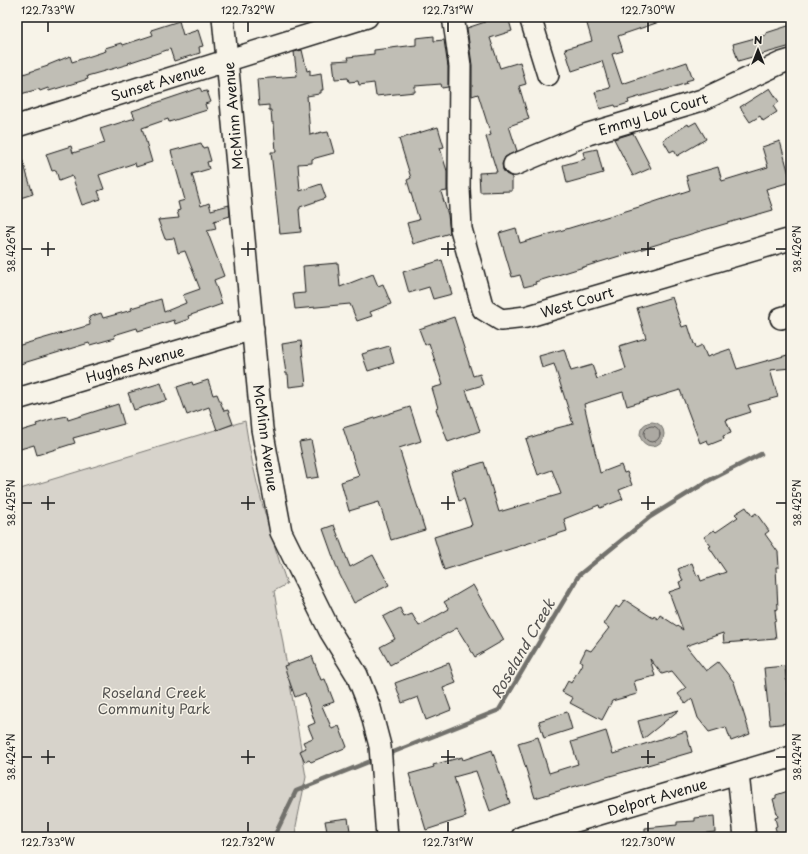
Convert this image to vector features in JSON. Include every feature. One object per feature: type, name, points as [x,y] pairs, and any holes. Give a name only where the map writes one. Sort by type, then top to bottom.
[{"type":"street","name":"McMinn Avenue","points":[[223,17],[262,429],[281,532],[330,631],[357,675],[370,708],[380,746],[387,837]]},
{"type":"street","name":"Sunset Avenue","points":[[17,126],[367,17]]},
{"type":"street","name":"West Court","points":[[453,17],[460,66],[459,188],[461,229],[483,309],[501,320],[526,317],[791,239]]},
{"type":"street","points":[[530,17],[548,75]]},
{"type":"street","name":"Emmy Lou Court","points":[[514,165],[588,134],[702,100],[781,63],[791,60]]},
{"type":"street","name":"Hughes Avenue","points":[[17,399],[253,329]]},
{"type":"street","name":"Delport Avenue","points":[[522,837],[559,832],[791,757]]},
{"type":"street","points":[[738,774],[745,837]]},
{"type":"green space","name":"Roseland Creek Community Park","points":[[245,421],[252,463],[262,504],[287,584],[274,591],[306,777],[296,826],[297,837],[17,837],[17,490]]},
{"type":"water","points":[[652,422],[660,426],[664,434],[660,442],[652,446],[644,442],[640,434],[644,426]]},
{"type":"building","points":[[484,17],[508,17],[512,31],[490,38],[500,68],[520,62],[526,84],[519,86],[529,119],[509,126],[517,151],[505,157],[502,164],[503,170],[506,174],[512,177],[512,191],[480,192],[479,173],[497,172],[486,137],[491,135],[478,94],[472,96],[472,65],[467,28],[485,22]]},
{"type":"building","points":[[585,17],[668,17],[668,19],[618,36],[623,51],[612,54],[622,84],[687,62],[693,79],[686,81],[687,83],[628,100],[629,103],[616,107],[615,105],[600,109],[595,92],[610,88],[602,61],[572,71],[565,49],[592,41]]},
{"type":"building","points":[[179,21],[183,35],[198,30],[203,46],[199,47],[200,53],[174,61],[170,49],[128,63],[129,64],[87,76],[88,79],[49,91],[48,88],[40,91],[39,89],[17,95],[17,76],[48,66],[70,56],[72,62],[106,51],[105,48],[122,43],[123,45],[153,35],[151,30]]},
{"type":"building","points":[[791,25],[791,46],[738,61],[733,44],[766,35],[766,33]]},
{"type":"building","points":[[434,36],[434,41],[444,40],[448,67],[448,87],[442,88],[441,84],[415,86],[415,92],[376,96],[374,83],[359,85],[358,81],[349,82],[348,78],[335,79],[333,61],[349,60],[348,57],[374,54],[374,50],[416,45],[416,38]]},
{"type":"building","points":[[302,50],[307,71],[310,70],[310,75],[321,73],[323,90],[321,90],[321,93],[319,94],[307,96],[310,135],[328,132],[334,153],[312,159],[312,163],[298,164],[300,191],[321,184],[326,198],[300,207],[301,232],[280,234],[271,152],[276,152],[274,123],[272,123],[269,105],[259,106],[257,79],[297,76],[294,52]]},
{"type":"building","points":[[200,88],[202,92],[207,91],[211,102],[205,104],[207,110],[169,122],[168,119],[142,128],[152,162],[136,167],[135,163],[99,175],[104,189],[98,191],[101,199],[82,205],[72,176],[59,181],[56,170],[52,171],[46,154],[71,146],[73,153],[105,143],[100,129],[135,118],[132,111]]},
{"type":"building","points":[[770,88],[779,102],[773,106],[777,112],[763,121],[760,116],[750,122],[740,107]]},
{"type":"building","points":[[696,122],[706,139],[677,156],[674,150],[670,152],[663,140],[688,124],[689,126]]},
{"type":"building","points":[[438,127],[444,147],[440,148],[447,171],[447,191],[441,192],[448,215],[450,233],[413,244],[407,223],[419,220],[407,180],[411,178],[399,139]]},
{"type":"building","points":[[633,133],[651,168],[633,176],[614,139]]},
{"type":"building","points":[[780,141],[791,182],[766,189],[773,210],[535,282],[536,284],[524,287],[520,275],[512,277],[499,233],[516,228],[520,243],[690,190],[686,176],[718,167],[722,181],[768,167],[762,147]]},
{"type":"building","points":[[201,143],[203,148],[207,147],[211,161],[207,162],[209,169],[192,174],[201,206],[209,203],[211,210],[229,205],[230,216],[214,221],[216,229],[207,231],[224,276],[214,280],[222,304],[188,316],[189,319],[175,324],[174,320],[138,331],[137,328],[114,335],[115,338],[90,345],[89,343],[17,365],[17,346],[90,325],[89,317],[101,313],[103,318],[132,310],[131,308],[161,299],[164,312],[186,303],[183,295],[200,289],[185,251],[178,253],[174,238],[165,239],[158,220],[179,218],[177,211],[180,210],[178,202],[185,200],[171,151]]},
{"type":"building","points":[[597,149],[603,173],[567,183],[563,165],[585,159],[583,152]]},
{"type":"building","points":[[20,152],[33,194],[17,199],[17,153]]},
{"type":"building","points":[[442,260],[452,294],[433,299],[429,287],[409,293],[403,272]]},
{"type":"building","points":[[338,263],[340,287],[373,274],[378,286],[383,284],[391,304],[370,312],[372,316],[357,321],[350,304],[295,309],[293,294],[305,293],[303,266]]},
{"type":"building","points":[[672,297],[682,327],[688,325],[696,348],[702,345],[707,357],[730,349],[737,369],[791,354],[791,368],[770,370],[778,397],[748,405],[751,412],[726,420],[731,433],[723,436],[724,439],[709,445],[707,440],[700,443],[680,390],[627,406],[623,392],[584,404],[600,473],[621,465],[624,473],[627,472],[632,485],[619,490],[623,499],[600,508],[599,505],[564,519],[567,531],[444,570],[434,537],[472,525],[464,499],[459,501],[451,472],[484,462],[499,512],[561,494],[552,470],[538,475],[526,439],[553,429],[573,424],[554,364],[542,368],[539,356],[564,349],[571,371],[592,365],[597,379],[626,369],[619,346],[646,338],[637,308]]},
{"type":"building","points":[[454,317],[473,376],[480,374],[483,385],[466,390],[480,431],[448,442],[436,409],[438,408],[432,388],[443,385],[429,343],[425,345],[419,329]]},
{"type":"building","points":[[301,341],[306,385],[289,387],[282,344]]},
{"type":"building","points":[[389,346],[394,363],[368,371],[362,354]]},
{"type":"building","points":[[208,380],[213,395],[217,394],[224,411],[228,410],[233,424],[217,430],[209,407],[187,415],[177,387],[192,382],[193,385]]},
{"type":"building","points":[[161,383],[167,400],[134,410],[128,393]]},
{"type":"building","points":[[118,404],[124,424],[73,438],[75,443],[37,455],[34,445],[17,450],[17,432],[37,426],[36,424],[52,419],[67,416],[68,420]]},
{"type":"building","points":[[410,407],[421,441],[399,448],[425,530],[391,540],[379,502],[349,511],[341,482],[359,476],[343,428]]},
{"type":"building","points":[[311,440],[319,477],[307,479],[299,442]]},
{"type":"building","points":[[746,507],[752,516],[756,513],[769,531],[765,534],[778,552],[779,567],[776,567],[778,609],[775,610],[776,620],[774,621],[776,639],[724,643],[723,633],[686,646],[706,671],[718,662],[734,682],[750,734],[731,741],[726,727],[709,732],[698,718],[692,699],[686,704],[678,694],[686,688],[672,671],[662,674],[650,659],[655,676],[634,681],[637,694],[612,701],[602,720],[570,703],[573,698],[562,692],[568,681],[571,683],[583,662],[580,661],[586,649],[591,651],[609,628],[604,624],[616,606],[619,608],[625,600],[653,618],[654,616],[658,619],[660,615],[683,630],[669,592],[681,588],[679,582],[683,581],[678,569],[692,563],[697,576],[699,575],[701,581],[726,572],[704,537],[714,530],[716,532],[738,517],[735,514]]},
{"type":"building","points":[[334,525],[350,567],[373,555],[389,585],[354,603],[338,571],[323,529]]},
{"type":"building","points":[[473,585],[504,640],[475,657],[457,628],[390,665],[380,647],[395,639],[383,617],[400,608],[404,617],[412,614],[419,626],[449,609],[444,602]]},
{"type":"building","points":[[312,656],[321,680],[325,679],[334,702],[322,706],[332,729],[339,726],[347,747],[311,762],[309,760],[305,762],[300,751],[306,748],[303,742],[313,738],[308,726],[315,723],[305,693],[295,697],[284,666]]},
{"type":"building","points":[[449,663],[456,683],[443,688],[451,710],[426,720],[418,697],[402,703],[395,683]]},
{"type":"building","points":[[785,666],[790,723],[770,725],[764,668]]},
{"type":"building","points":[[679,710],[643,739],[638,721]]},
{"type":"building","points":[[567,712],[572,729],[544,738],[539,721]]},
{"type":"building","points":[[606,731],[613,754],[686,731],[692,752],[535,798],[518,743],[538,737],[549,773],[578,764],[571,742]]},
{"type":"building","points":[[492,750],[510,803],[490,811],[476,771],[454,777],[466,817],[426,830],[409,774],[434,767],[433,765],[462,757],[463,760]]},
{"type":"building","points":[[791,790],[791,837],[778,837],[775,827],[777,826],[775,818],[778,817],[773,799],[776,798],[776,795]]},
{"type":"building","points":[[714,816],[715,832],[699,834],[699,837],[645,837],[645,828],[677,825],[677,822],[695,821],[695,818]]},
{"type":"building","points":[[348,818],[351,837],[328,837],[325,821]]},
{"type":"waterway","name":"Roseland Creek","points":[[386,755],[499,710],[579,575],[650,517],[708,481],[761,454]]},
{"type":"waterway","name":"Roseland Creek","points":[[274,837],[296,791],[376,759]]}]
